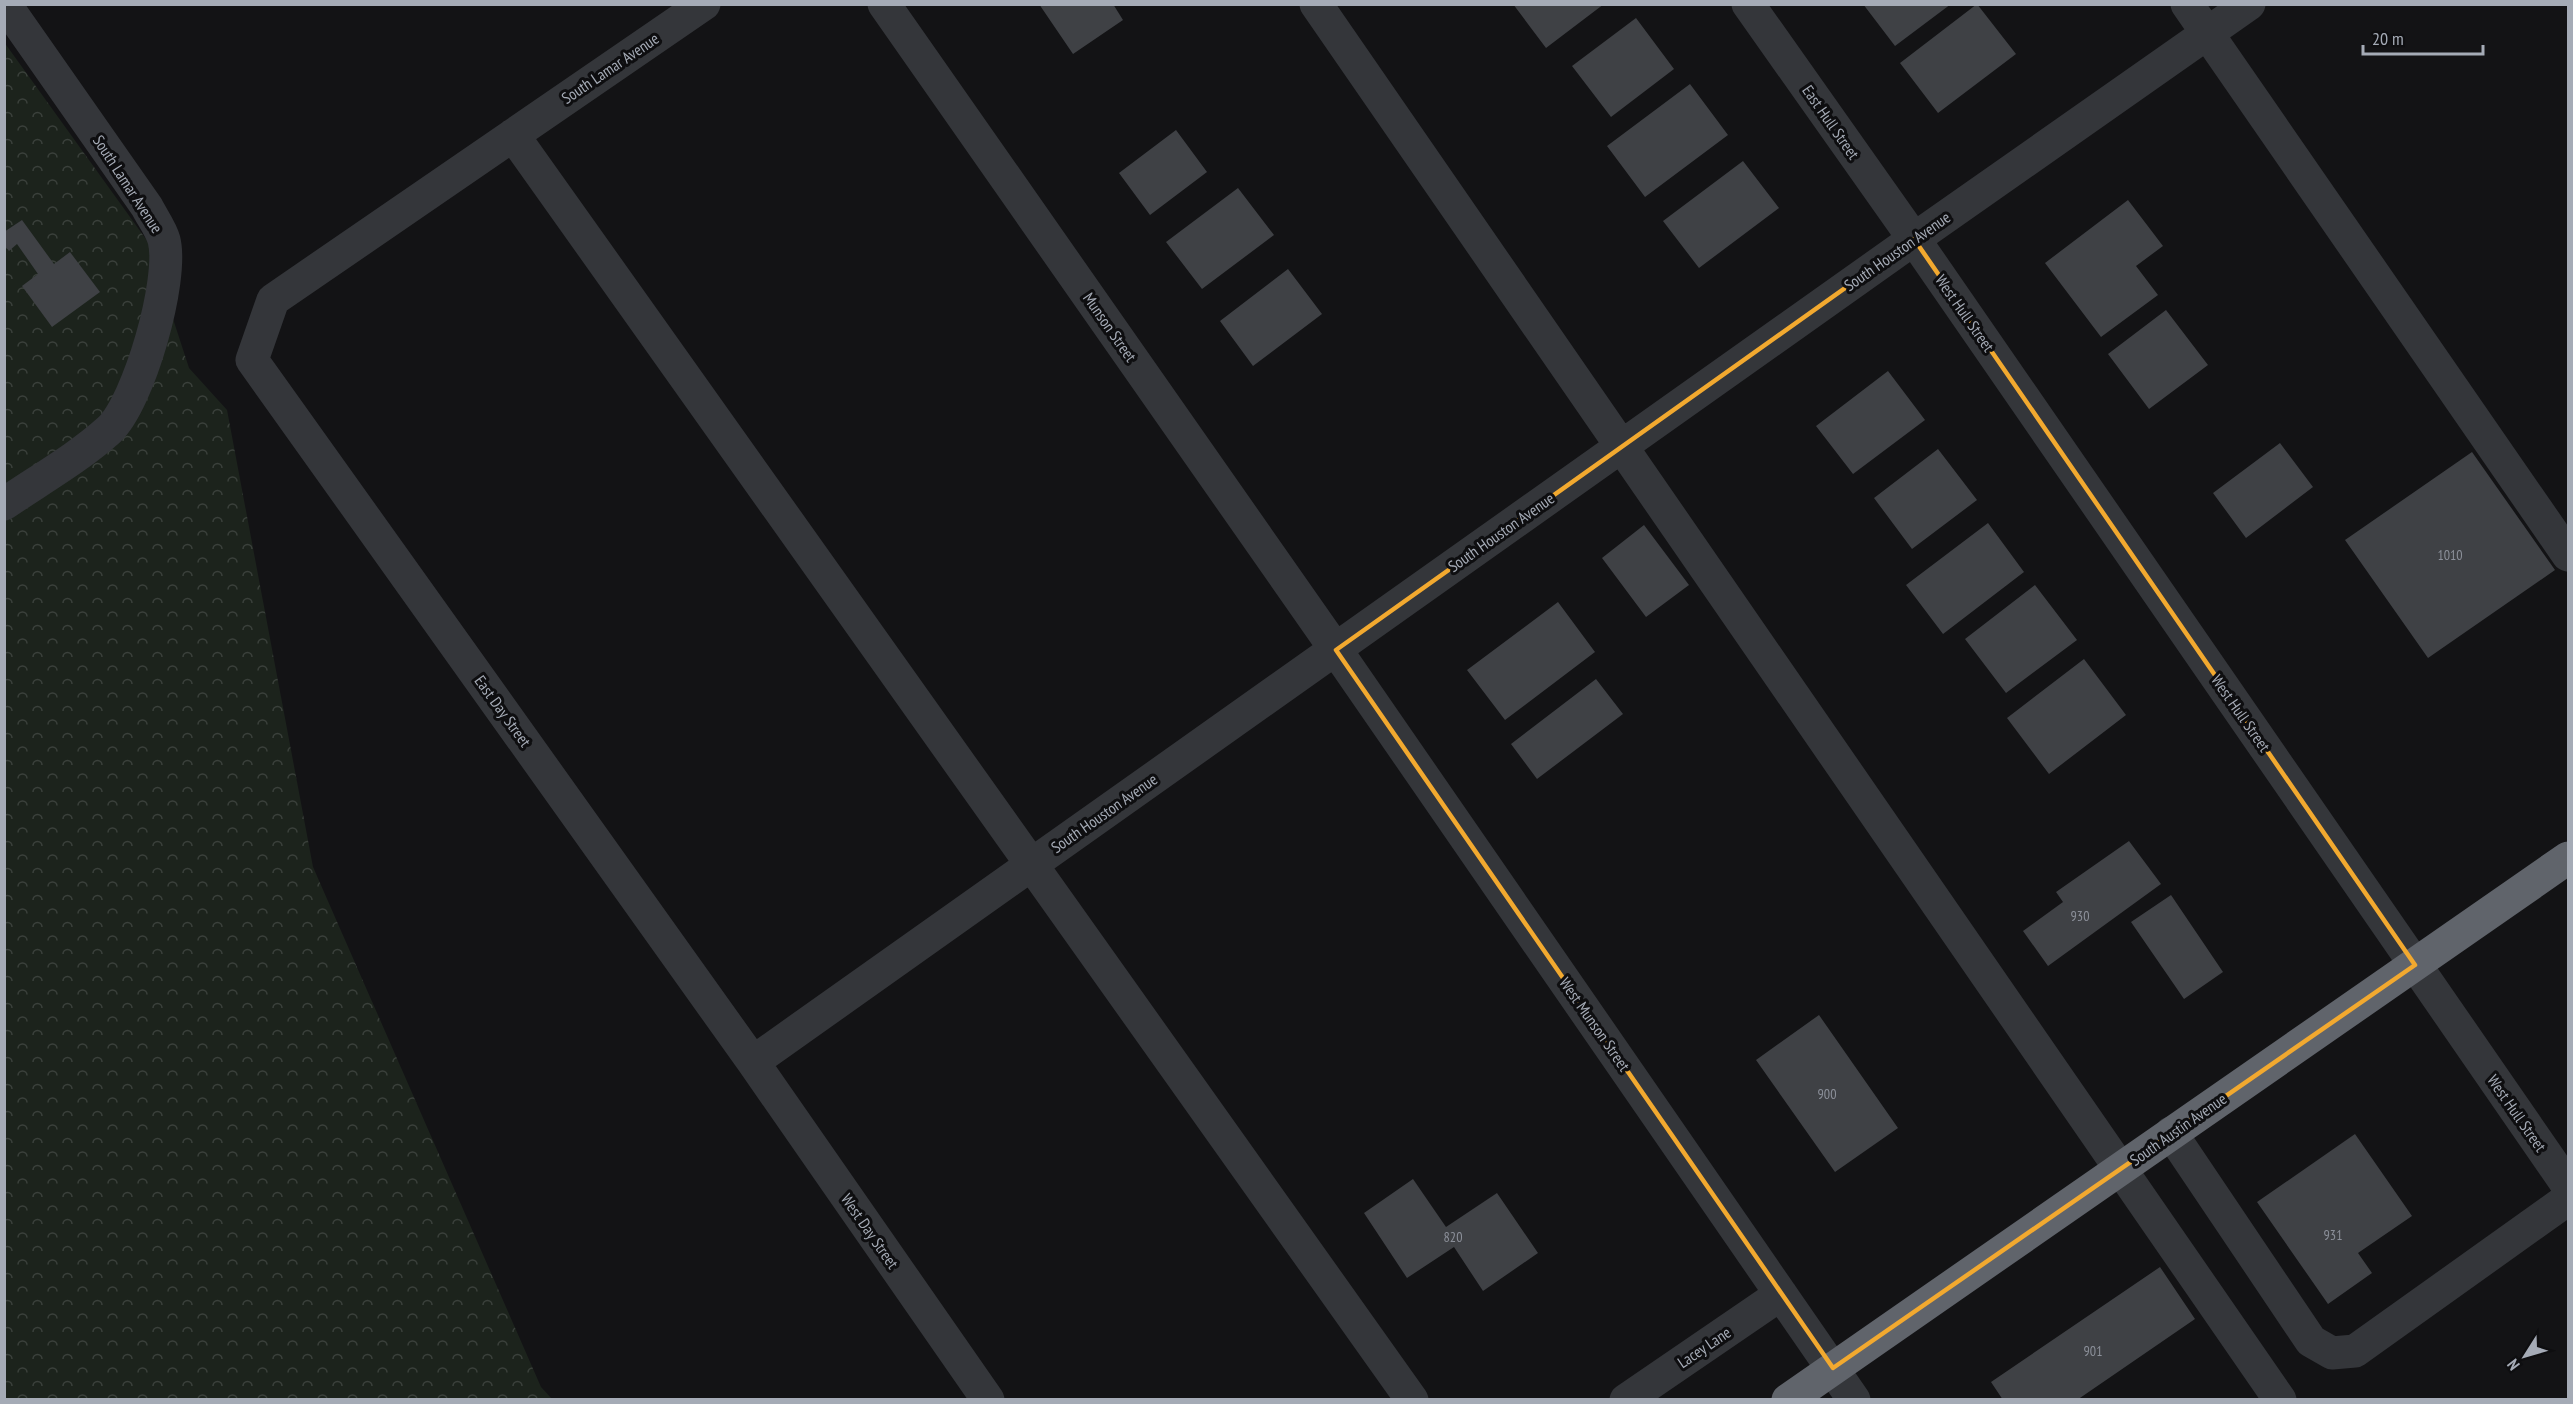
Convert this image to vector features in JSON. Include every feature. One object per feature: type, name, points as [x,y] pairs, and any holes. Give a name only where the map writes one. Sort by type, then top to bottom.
[{"type":"highway","name":"South Austin Avenue","points":[[1788,1400],[2568,858]]},
{"type":"street","name":"South Lamar Avenue","points":[[4,504],[111,428],[134,394],[154,330],[165,270],[164,240],[147,207],[5,4]]},
{"type":"street","name":"South Lamar Avenue","points":[[252,360],[273,300],[704,4]]},
{"type":"street","name":"Munson Street","points":[[884,4],[1336,650]]},
{"type":"street","points":[[1316,4],[2280,1400]]},
{"type":"street","name":"East Hull Street","points":[[1748,4],[1914,239]]},
{"type":"street","points":[[2187,4],[2568,555]]},
{"type":"street","name":"South Houston Avenue","points":[[753,1062],[2249,4]]},
{"type":"street","points":[[513,135],[1412,1400]]},
{"type":"street","name":"West Hull Street","points":[[1914,239],[2568,1186]]},
{"type":"street","name":"East Day Street","points":[[252,360],[753,1062]]},
{"type":"street","name":"West Munson Street","points":[[1336,650],[1854,1400]]},
{"type":"street","name":"West Day Street","points":[[753,1062],[988,1400]]},
{"type":"street","points":[[2171,1133],[2311,1341],[2332,1353],[2355,1351],[2568,1199]]},
{"type":"street","name":"Lacey Lane","points":[[1626,1400],[1782,1294]]},
{"type":"highlighted area","points":[[1914,239],[2415,965],[1833,1368],[1336,650]]},
{"type":"green space","points":[[4,42],[148,242],[189,368],[227,410],[313,867],[541,1387],[552,1399],[5,1399]]},
{"type":"building","points":[[1039,4],[1113,4],[1123,20],[1073,54]]},
{"type":"building","points":[[1513,4],[1604,4],[1546,48]]},
{"type":"building","points":[[1863,4],[1951,4],[1895,46]]},
{"type":"building","points":[[1977,4],[2016,54],[1938,113],[1900,63]]},
{"type":"building","points":[[1636,18],[1674,69],[1611,117],[1572,66]]},
{"type":"building","points":[[1690,84],[1728,135],[1645,197],[1607,146]]},
{"type":"building","points":[[1176,130],[1207,172],[1150,215],[1119,173]]},
{"type":"building","points":[[1743,161],[1779,208],[1699,268],[1663,221]]},
{"type":"building","points":[[1238,188],[1274,235],[1202,289],[1166,242]]},
{"type":"building","points":[[2128,200],[2163,246],[2136,266],[2158,295],[2101,337],[2045,263]]},
{"type":"building","points":[[22,220],[54,264],[70,252],[100,292],[52,327],[22,286],[38,274],[17,244],[9,251],[4,245],[4,232]]},
{"type":"building","points":[[1288,269],[1322,314],[1253,366],[1220,321]]},
{"type":"building","points":[[2166,310],[2208,365],[2149,409],[2108,354]]},
{"type":"building","points":[[1888,371],[1925,420],[1853,474],[1816,426]]},
{"type":"building","points":[[2280,443],[2313,487],[2246,538],[2213,493]]},
{"type":"building","points":[[1938,449],[1977,500],[1912,549],[1874,498]]},
{"type":"building","points":[[2472,452],[2555,570],[2428,658],[2345,540]]},
{"type":"building","points":[[1988,523],[2024,572],[1943,634],[1906,585]]},
{"type":"building","points":[[1644,525],[1689,585],[1646,617],[1602,558]]},
{"type":"building","points":[[2035,585],[2077,640],[2006,693],[1965,639]]},
{"type":"building","points":[[1558,602],[1595,652],[1505,720],[1467,670]]},
{"type":"building","points":[[2084,659],[2126,715],[2049,774],[2007,718]]},
{"type":"building","points":[[1596,679],[1623,714],[1537,779],[1511,744]]},
{"type":"building","points":[[2129,841],[2161,884],[2048,966],[2023,931],[2063,902],[2056,892]]},
{"type":"building","points":[[2171,895],[2223,972],[2184,999],[2131,922]]},
{"type":"building","points":[[1819,1015],[1898,1128],[1835,1172],[1756,1060]]},
{"type":"building","points":[[2355,1134],[2412,1216],[2358,1253],[2372,1273],[2328,1304],[2257,1202]]},
{"type":"building","points":[[1413,1179],[1446,1227],[1497,1193],[1538,1253],[1483,1291],[1454,1247],[1407,1278],[1364,1213]]},
{"type":"building","points":[[2160,1267],[2195,1319],[2077,1400],[2003,1400],[1991,1382]]}]
